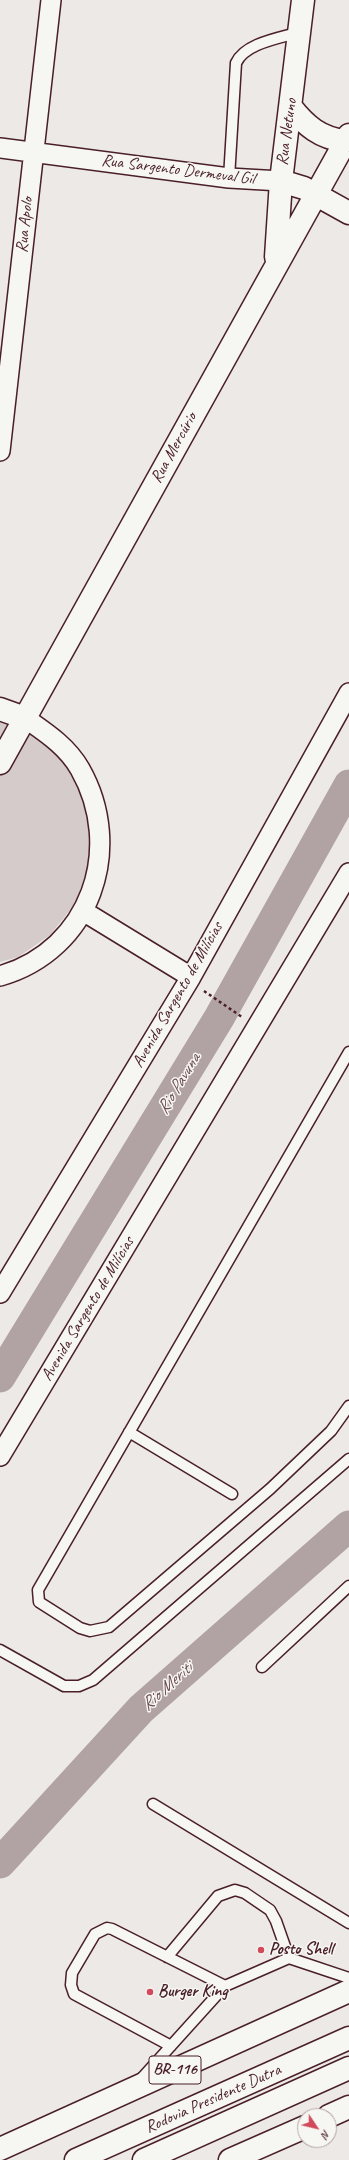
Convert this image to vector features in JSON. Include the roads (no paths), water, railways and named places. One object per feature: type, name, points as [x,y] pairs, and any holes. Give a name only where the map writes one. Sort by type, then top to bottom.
[{"type":"main road","name":"Rua Netuno","points":[[276,264],[281,181],[303,0]]},
{"type":"main road","points":[[291,107],[311,129],[330,138],[347,138]]},
{"type":"main road","name":"Rua Mercúrio","points":[[0,763],[347,138]]},
{"type":"main road","name":"Rua Sargento Dermeval Gil","points":[[281,181],[293,184],[315,194],[349,213]]},
{"type":"main road","points":[[0,709],[24,718]]},
{"type":"main road","name":"BR-116","points":[[0,2149],[349,1991]]},
{"type":"main road","name":"Rodovia Presidente Dutra","points":[[76,2160],[349,2038]]},
{"type":"main road","name":"Rodovia Presidente Dutra","points":[[144,2160],[349,2068]]},
{"type":"main road","points":[[337,2112],[349,2107]]},
{"type":"main road","points":[[230,2160],[297,2131]]},
{"type":"street","name":"Rua Apolo","points":[[0,451],[51,0]]},
{"type":"street","name":"Rua Sargento Dermeval Gil","points":[[0,148],[229,178],[281,181]]},
{"type":"street","name":"Avenida Sargento de Milícias","points":[[0,1293],[190,977],[349,693]]},
{"type":"street","points":[[0,976],[13,973],[41,958],[65,936],[83,911],[97,876],[101,839],[95,802],[79,768],[55,739],[24,718]]},
{"type":"street","name":"Avenida Sargento de Milícias","points":[[0,1456],[343,900],[349,873]]},
{"type":"street","points":[[83,911],[190,977]]},
{"type":"lane","points":[[229,178],[236,63],[239,56],[252,48],[300,32]]},
{"type":"lane","points":[[349,1052],[38,1590],[39,1602],[80,1628],[90,1632],[109,1627],[270,1489],[331,1431],[349,1406]]},
{"type":"lane","points":[[129,1432],[232,1494]]},
{"type":"lane","points":[[0,1650],[64,1686],[79,1686],[93,1680],[349,1459]]},
{"type":"lane","points":[[262,1667],[349,1586]]},
{"type":"lane","points":[[153,1804],[349,1923]]},
{"type":"lane","points":[[167,1957],[218,1896],[234,1890],[245,1893],[270,1910],[276,1921],[289,1958]]},
{"type":"lane","points":[[171,2046],[74,1994],[71,1985],[72,1973],[95,1934],[107,1928],[225,1986]]},
{"type":"lane","points":[[130,2091],[225,1986],[289,1958],[349,1978]]},
{"type":"waterway","name":"Rio Pavuna","points":[[0,1377],[219,1018],[349,785]]},
{"type":"waterway","name":"Rio Meriti","points":[[0,1863],[141,1709],[349,1526]]},
{"type":"place","name":"Posto Shell","points":[[261,1950]]},
{"type":"place","name":"Burger King","points":[[150,1992]]}]
